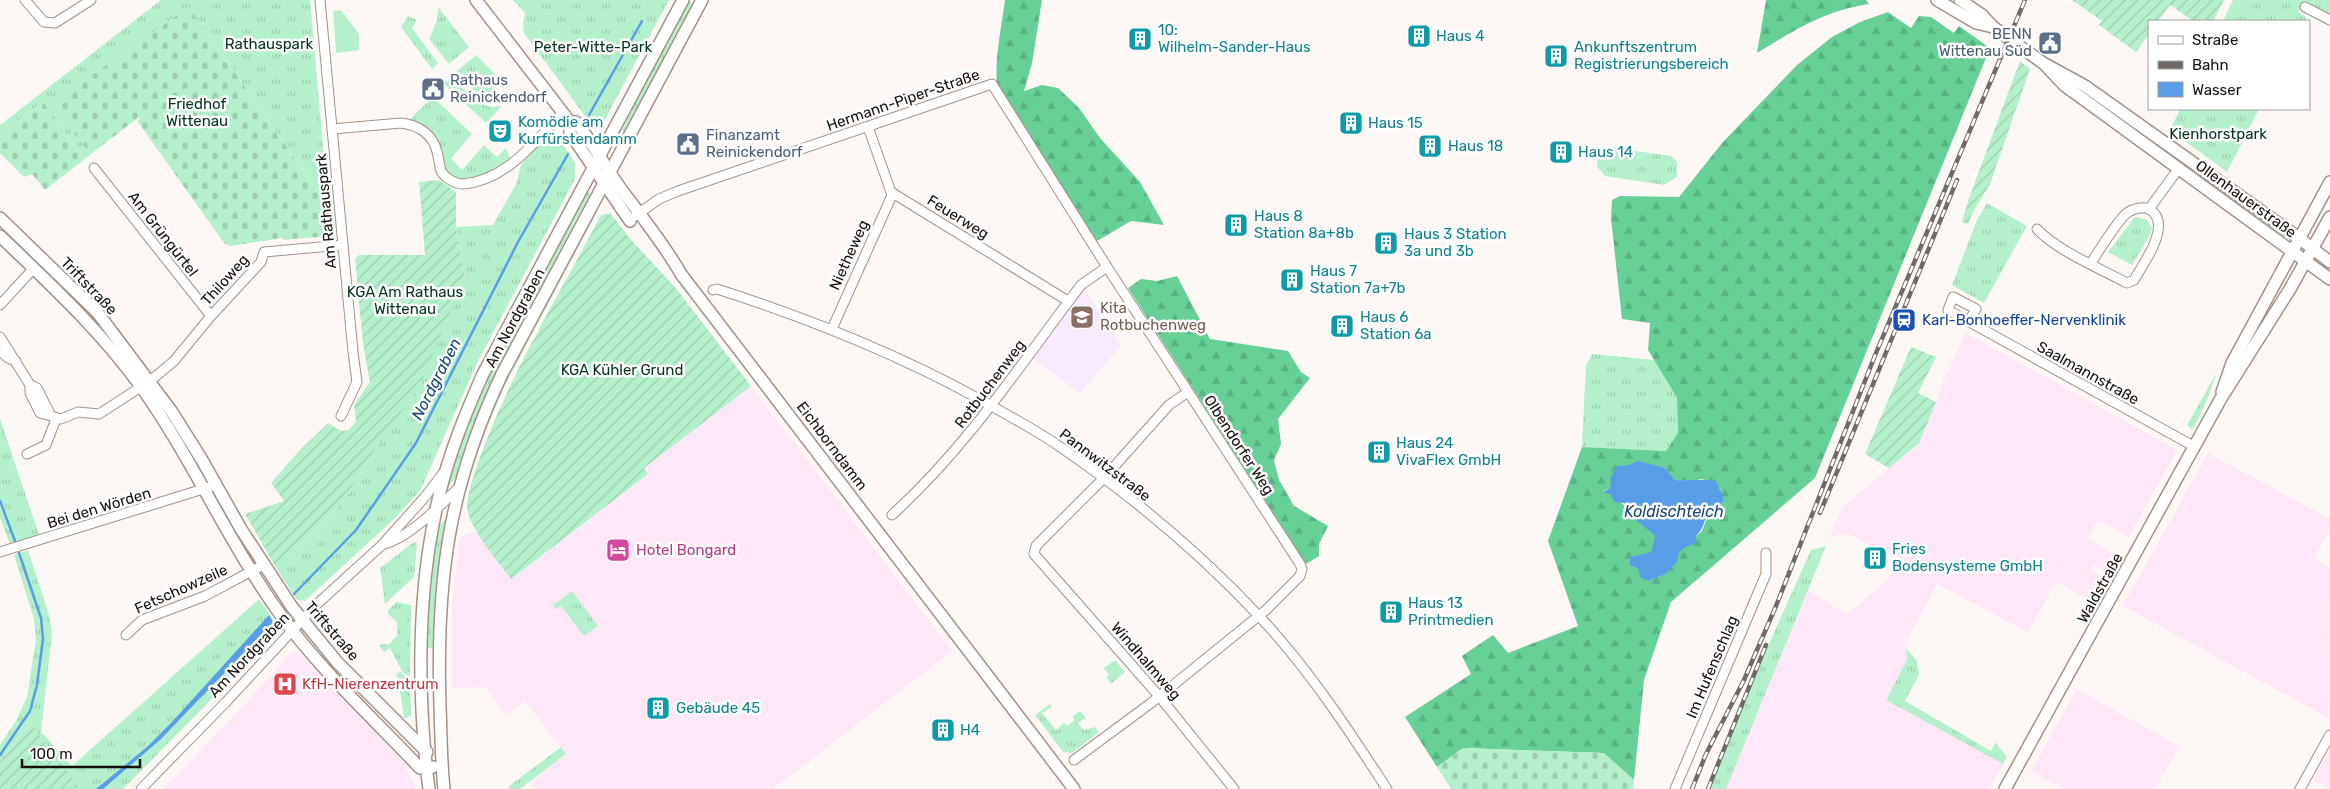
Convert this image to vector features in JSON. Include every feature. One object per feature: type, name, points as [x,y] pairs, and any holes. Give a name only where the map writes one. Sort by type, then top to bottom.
[{"type":"main road","name":"Eichborndamm","points":[[476,0],[566,118],[570,133],[630,222]]},
{"type":"main road","name":"Am Nordgraben","points":[[436,511],[462,422],[483,374],[683,0]]},
{"type":"main road","name":"Am Nordgraben","points":[[459,487],[477,430],[502,374],[702,0]]},
{"type":"main road","points":[[1937,0],[1976,23],[1993,27]]},
{"type":"main road","points":[[1960,0],[1982,15],[1993,27]]},
{"type":"main road","name":"Ollenhauerstraße","points":[[1993,27],[2043,63],[2059,81],[2299,238],[2330,262]]},
{"type":"main road","name":"Eichborndamm","points":[[566,118],[576,122],[664,246],[681,274],[1074,789]]},
{"type":"main road","points":[[613,131],[628,139]]},
{"type":"main road","name":"Ollenhauerstraße","points":[[2182,163],[2292,251],[2330,278]]},
{"type":"main road","name":"Waldstraße","points":[[2220,400],[2232,363],[2330,182]]},
{"type":"main road","name":"Waldstraße","points":[[2005,789],[2220,400],[2281,304],[2330,217]]},
{"type":"main road","name":"Triftstraße","points":[[0,218],[97,312],[145,384],[176,440],[302,620],[337,662],[442,765]]},
{"type":"main road","name":"Triftstraße","points":[[0,236],[84,319],[145,384]]},
{"type":"main road","name":"Triftstraße","points":[[210,487],[251,571],[292,630],[325,669],[420,768],[426,769]]},
{"type":"main road","points":[[444,789],[439,628],[448,533],[459,487]]},
{"type":"main road","points":[[429,789],[426,769],[423,693],[423,607],[436,511]]},
{"type":"main road","points":[[423,693],[440,692]]},
{"type":"main road","points":[[426,769],[442,765]]},
{"type":"street","points":[[25,0],[44,22],[55,23],[91,0]]},
{"type":"street","name":"Am Rathauspark","points":[[320,0],[352,352],[358,382],[341,416]]},
{"type":"street","points":[[2305,7],[2330,20]]},
{"type":"street","name":"Hermann-Piper-Straße","points":[[630,222],[659,199],[678,191],[992,84]]},
{"type":"street","name":"Olbendorfer Weg","points":[[992,84],[1107,267],[1300,564],[1300,576],[1259,615],[1159,696],[1074,760]]},
{"type":"street","points":[[332,129],[401,123],[413,124],[430,138],[437,149],[442,172],[450,180],[462,184],[483,181],[506,170],[566,118]]},
{"type":"street","points":[[868,126],[893,193]]},
{"type":"street","points":[[2149,209],[2182,163]]},
{"type":"street","name":"Am Grüngürtel","points":[[94,168],[211,316]]},
{"type":"street","name":"Feuerweg","points":[[893,193],[1068,301]]},
{"type":"street","name":"Nietheweg","points":[[832,329],[893,193]]},
{"type":"street","points":[[2037,229],[2044,237],[2127,283],[2134,280],[2158,238],[2160,226],[2156,217],[2149,209],[2137,208],[2126,214],[2091,263]]},
{"type":"street","name":"Thiloweg","points":[[53,417],[78,412],[99,414],[145,384],[174,361],[211,316],[261,262],[264,252],[343,245]]},
{"type":"street","name":"Rotbuchenweg","points":[[892,515],[941,467],[991,406],[1081,285],[1107,267]]},
{"type":"street","points":[[0,305],[34,268]]},
{"type":"street","name":"Pannwitzstraße","points":[[713,290],[717,289],[766,305],[832,329],[906,361],[1056,443],[1186,547],[1259,615],[1321,692],[1386,789]]},
{"type":"street","name":"Saalmannstraße","points":[[1969,321],[2195,447]]},
{"type":"street","points":[[0,337],[30,385],[37,388],[53,417],[46,445],[27,454]]},
{"type":"street","points":[[0,351],[8,358],[16,360]]},
{"type":"street","points":[[1103,479],[1169,406],[1188,392]]},
{"type":"street","name":"Am Nordgraben","points":[[141,789],[220,709],[292,630],[382,545],[423,500],[447,468]]},
{"type":"street","name":"Windhalmweg","points":[[1103,479],[1036,546],[1034,554],[1159,696],[1234,789]]},
{"type":"street","name":"Bei den Wörden","points":[[0,552],[210,487]]},
{"type":"street","name":"Am Nordgraben","points":[[382,545],[392,542],[436,511],[459,487]]},
{"type":"street","name":"Im Hufenschlag","points":[[1676,789],[1766,574],[1766,553]]},
{"type":"street","points":[[251,571],[262,564]]},
{"type":"street","name":"Fetschowzeile","points":[[126,635],[142,620],[205,596],[251,571]]},
{"type":"street","points":[[2300,789],[2330,735]]},
{"type":"shaded area","name":"Kita Rotbuchenweg","points":[[1084,288],[1121,346],[1080,393],[1032,358]]},
{"type":"shaded area","points":[[1966,333],[2177,450],[2129,537],[2098,520],[2087,538],[2118,556],[2109,573],[2093,565],[2091,571],[2106,578],[2093,602],[2056,582],[2028,632],[1937,584],[1904,645],[1907,660],[1886,700],[2003,764],[1989,789],[1726,789],[1808,590],[1847,615],[1887,580],[1899,560],[1847,533],[1829,538],[1843,507],[1919,443]]},
{"type":"shaded area","points":[[751,386],[952,651],[773,789],[536,789],[530,782],[566,754],[525,701],[506,715],[485,687],[452,688],[452,606],[460,537],[475,531],[511,579],[648,474],[644,468]]},
{"type":"shaded area","points":[[2208,453],[2330,519],[2330,529],[2314,558],[2330,568],[2329,718],[2123,606]]},
{"type":"shaded area","points":[[298,652],[404,764],[416,789],[163,789],[234,716],[291,653]]},
{"type":"shaded area","points":[[2077,689],[2179,746],[2155,789],[2063,789],[2031,771]]},
{"type":"shaded area","points":[[2330,749],[2330,789],[2329,789],[2313,780]]},
{"type":"green space","name":"Rathauspark","points":[[161,0],[310,0],[328,203],[326,203],[189,7],[52,104],[91,154],[85,159],[43,102],[0,134],[0,125]]},
{"type":"green space","name":"Peter-Witte-Park","points":[[513,0],[669,0],[602,125],[593,127],[524,33],[525,13]]},
{"type":"green space","points":[[1005,0],[1042,0],[1032,63],[1024,91],[1042,85],[1058,88],[1079,108],[1100,138],[1140,182],[1164,225],[1131,221],[1097,241],[998,88],[997,57]]},
{"type":"green space","points":[[1766,0],[1866,0],[1869,4],[1838,11],[1810,22],[1757,53]]},
{"type":"green space","points":[[2072,0],[2224,0],[2214,20],[2192,20],[2170,5],[2159,20],[2148,20],[2148,35],[2136,52],[2099,25],[2102,21]]},
{"type":"green space","points":[[2233,0],[2330,0],[2330,14],[2304,1],[2298,12],[2306,17],[2304,20],[2223,20]]},
{"type":"green space","points":[[687,1],[695,5],[625,133],[622,130]]},
{"type":"green space","name":"Friedhof Wittenau","points":[[189,7],[330,209],[332,233],[329,236],[284,240],[282,238],[231,246],[224,243],[138,122],[139,117],[91,154],[51,104]]},
{"type":"green space","points":[[438,7],[469,47],[449,64],[429,39],[437,20]]},
{"type":"green space","points":[[341,10],[359,34],[359,50],[336,53],[333,11]]},
{"type":"green space","points":[[1888,12],[1911,28],[1919,16],[1931,17],[1954,33],[1959,26],[1990,48],[1815,478],[1671,602],[1644,680],[1634,780],[1603,753],[1463,748],[1437,767],[1405,717],[1471,674],[1462,656],[1493,635],[1508,653],[1578,626],[1548,541],[1582,447],[1666,451],[1678,433],[1677,398],[1648,350],[1650,323],[1622,319],[1611,218],[1612,200],[1620,196],[1679,197],[1723,142],[1797,65],[1832,37],[1860,22]],"holes":[[[1629,465],[1665,468],[1675,480],[1692,481],[1702,479],[1720,488],[1723,502],[1717,506],[1712,505],[1702,531],[1680,551],[1677,555],[1678,561],[1665,573],[1648,581],[1642,578],[1638,569],[1629,565],[1630,557],[1651,553],[1655,536],[1625,506],[1603,491],[1609,489],[1611,483]]]},
{"type":"green space","points":[[408,16],[417,20],[412,28],[438,63],[432,69],[401,27]]},
{"type":"green space","points":[[476,55],[498,77],[493,91],[485,96],[478,94],[456,72]]},
{"type":"green space","points":[[2020,61],[2030,69],[1990,184],[1968,224],[1962,222],[1969,198]]},
{"type":"green space","points":[[449,79],[454,80],[479,103],[491,107],[502,106],[486,123],[444,84]]},
{"type":"green space","points":[[433,97],[472,134],[451,158],[462,170],[484,145],[497,157],[506,148],[510,158],[497,169],[480,178],[462,182],[454,180],[443,167],[440,151],[435,141],[410,121]]},
{"type":"green space","points":[[43,102],[85,159],[45,190],[32,174],[24,177],[0,153],[0,134]]},
{"type":"green space","name":"Kienhorstpark","points":[[2180,110],[2258,110],[2227,172],[2170,130]]},
{"type":"green space","points":[[552,128],[575,163],[575,179],[477,363],[420,491],[394,519],[305,601],[297,600],[278,571],[344,500],[379,443],[465,277],[456,227],[493,225],[516,184],[521,165]]},
{"type":"green space","points":[[1608,147],[1671,156],[1677,162],[1677,177],[1664,185],[1605,176],[1597,167],[1597,164],[1601,153]]},
{"type":"green space","points":[[2189,165],[2283,233],[2281,238],[2186,169]]},
{"type":"green space","name":"KGA Am Rathaus Wittenau","points":[[439,180],[456,192],[456,227],[465,277],[419,387],[379,443],[344,500],[278,571],[245,514],[284,501],[271,483],[301,449],[328,423],[341,431],[349,430],[356,421],[354,405],[370,382],[363,344],[355,259],[359,255],[425,255],[419,182]]},
{"type":"green space","points":[[586,189],[590,194],[569,233],[457,475],[445,490],[473,411],[490,373]]},
{"type":"green space","points":[[1987,203],[2027,226],[1984,303],[1952,285],[1977,220]]},
{"type":"green space","points":[[594,211],[593,219],[503,389],[482,439],[464,495],[462,494],[498,392]]},
{"type":"green space","name":"KGA Kühler Grund","points":[[610,213],[632,241],[675,287],[751,386],[644,468],[648,474],[511,579],[477,533],[472,522],[467,504],[470,488],[499,410],[526,353],[601,215]]},
{"type":"green space","points":[[2138,217],[2147,220],[2152,228],[2150,235],[2132,265],[2108,252],[2134,218]]},
{"type":"green space","points":[[1177,276],[1210,339],[1288,351],[1301,372],[1310,378],[1278,419],[1281,444],[1274,460],[1279,480],[1294,506],[1328,526],[1319,544],[1319,556],[1306,564],[1128,288],[1141,279],[1157,281]]},
{"type":"green space","points":[[1911,347],[1936,357],[1918,393],[1936,402],[1919,443],[1889,468],[1865,454]]},
{"type":"green space","points":[[1592,354],[1654,360],[1677,398],[1678,433],[1666,451],[1582,447],[1586,365]]},
{"type":"green space","points":[[2217,372],[2205,405],[2192,430],[2187,425]]},
{"type":"green space","points":[[0,419],[39,535],[10,544],[0,518]]},
{"type":"green space","points":[[447,518],[435,648],[426,648],[428,598],[437,527]]},
{"type":"green space","points":[[414,542],[417,544],[414,577],[385,604],[380,568]]},
{"type":"green space","points":[[1826,546],[1726,789],[1710,789],[1764,655],[1811,550]]},
{"type":"green space","points":[[28,550],[49,615],[52,634],[41,732],[72,766],[259,599],[275,622],[274,630],[205,706],[123,789],[74,789],[77,786],[30,722],[0,762],[0,745],[17,719],[27,697],[36,639],[34,619],[14,555]]},
{"type":"green space","points":[[572,591],[598,626],[584,636],[561,606],[556,609],[553,605]]},
{"type":"green space","points":[[397,602],[411,605],[410,678],[402,671],[390,648],[384,652],[379,645],[389,644],[397,636],[397,622],[388,614],[388,610]]},
{"type":"green space","points":[[1906,648],[1917,661],[1919,675],[1905,701],[1991,751],[1995,742],[2007,757],[2003,764],[1886,700],[1907,660]]},
{"type":"green space","points":[[1115,660],[1125,672],[1111,684],[1106,677],[1109,675],[1104,668]]},
{"type":"green space","points":[[400,671],[410,681],[411,715],[407,718],[404,718],[396,675]]},
{"type":"green space","points":[[1050,704],[1052,707],[1042,713],[1056,730],[1064,723],[1067,726],[1075,720],[1073,716],[1080,711],[1086,718],[1078,723],[1084,730],[1095,727],[1099,732],[1072,753],[1063,752],[1035,715]]},
{"type":"green space","points":[[30,722],[78,786],[74,789],[0,789],[0,762]]},
{"type":"green space","points":[[561,747],[566,754],[520,789],[509,789],[509,786]]},
{"type":"green space","points":[[1463,748],[1604,753],[1634,780],[1633,789],[1451,789],[1437,767]]},
{"type":"water","name":"Koldischteich","points":[[1638,461],[1665,468],[1675,480],[1716,481],[1723,496],[1723,502],[1717,506],[1712,505],[1696,536],[1696,543],[1681,551],[1678,561],[1665,574],[1648,581],[1641,578],[1638,569],[1629,565],[1630,557],[1651,552],[1655,536],[1637,521],[1624,503],[1614,502],[1611,495],[1603,492],[1609,489],[1610,479],[1617,466],[1629,465]]},
{"type":"water","points":[[269,615],[273,622],[161,739],[103,789],[96,789],[148,746],[172,722]]},
{"type":"waterway","name":"Nordgraben","points":[[589,115],[642,21]]},
{"type":"waterway","name":"Nordgraben","points":[[294,594],[356,530],[416,443],[518,242],[568,154]]},
{"type":"waterway","points":[[0,501],[15,541]]},
{"type":"waterway","points":[[0,755],[30,711],[37,685],[43,639],[41,618],[19,553]]},
{"type":"railway","points":[[1692,789],[1706,754],[1744,680],[1776,606],[1876,353],[2025,0]]},
{"type":"railway","points":[[1820,513],[1957,180]]},
{"type":"railway","points":[[1708,789],[1766,645]]},
{"type":"place","name":"Haus 4","points":[[1419,36]]},
{"type":"place","name":"10: Wilhelm-Sander-Haus","points":[[1140,39]]},
{"type":"place","name":"BENN Wittenau Süd","points":[[2050,43]]},
{"type":"place","name":"Ankunftszentrum Registrierungsbereich","points":[[1556,56]]},
{"type":"place","name":"Rathaus Reinickendorf","points":[[433,89]]},
{"type":"place","name":"Haus 15","points":[[1351,123]]},
{"type":"place","name":"Komödie am Kurfürstendamm","points":[[500,131]]},
{"type":"place","name":"Finanzamt Reinickendorf","points":[[688,144]]},
{"type":"place","name":"Haus 18","points":[[1430,146]]},
{"type":"place","name":"Haus 14","points":[[1561,152]]},
{"type":"place","name":"Haus 8 Station 8a+8b","points":[[1236,225]]},
{"type":"place","name":"Haus 3 Station 3a und 3b","points":[[1386,243]]},
{"type":"place","name":"Haus 7 Station 7a+7b","points":[[1292,280]]},
{"type":"place","name":"Kita Rotbuchenweg","points":[[1082,317]]},
{"type":"place","name":"Karl-Bonhoeffer-Nervenklinik","points":[[1904,320]]},
{"type":"place","name":"Haus 6 Station 6a","points":[[1342,326]]},
{"type":"place","name":"Haus 24 VivaFlex GmbH","points":[[1379,452]]},
{"type":"place","name":"Hotel Bongard","points":[[618,550]]},
{"type":"place","name":"Fries Bodensysteme GmbH","points":[[1875,558]]},
{"type":"place","name":"Haus 13 Printmedien","points":[[1391,612]]},
{"type":"place","name":"KfH-Nierenzentrum","points":[[285,684]]},
{"type":"place","name":"Gebäude 45","points":[[658,708]]},
{"type":"place","name":"H4","points":[[943,730]]}]
